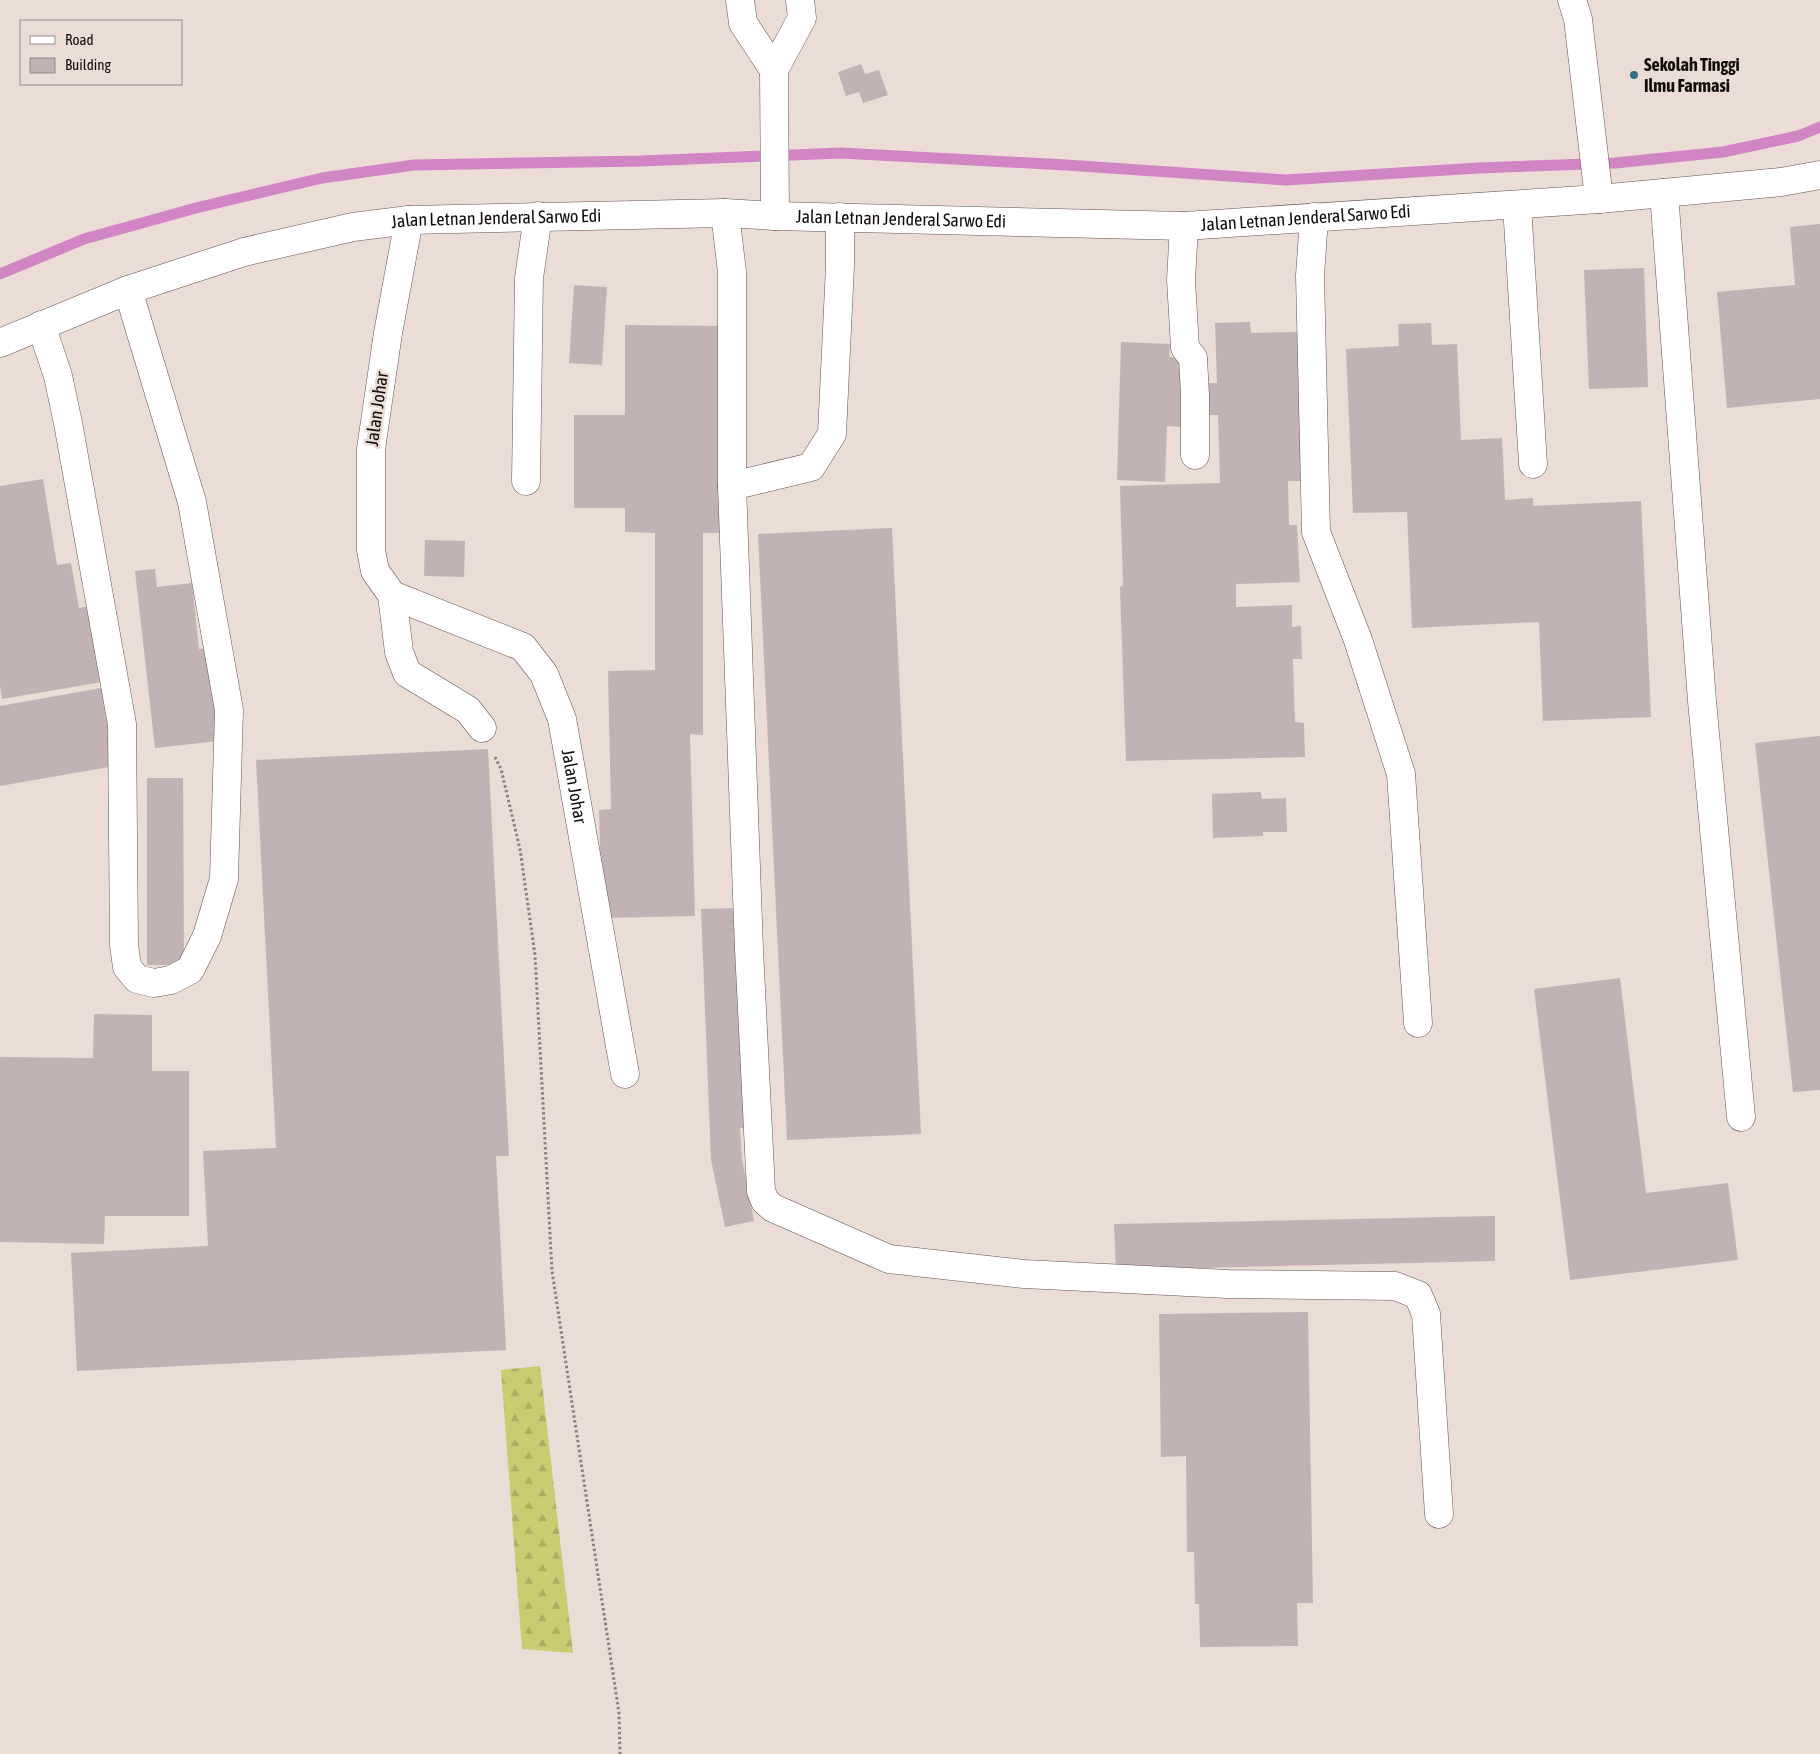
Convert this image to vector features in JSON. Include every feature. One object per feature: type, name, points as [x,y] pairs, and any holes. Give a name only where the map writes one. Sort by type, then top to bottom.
[{"type":"main road","points":[[740,0],[743,23],[774,70],[776,114],[775,216]]},
{"type":"main road","points":[[774,70],[802,18],[800,0]]},
{"type":"main road","points":[[1572,0],[1578,19],[1599,199]]},
{"type":"main road","name":"Jalan Letnan Jenderal Sarwo Edi","points":[[0,343],[128,290],[244,252],[353,227],[409,220],[725,213],[775,216],[1184,226],[1599,199],[1781,182],[1820,175]]},
{"type":"main road","points":[[1664,193],[1702,701],[1741,1117]]},
{"type":"main road","points":[[1517,205],[1533,464]]},
{"type":"main road","points":[[725,213],[732,272],[732,486],[750,958],[761,1191],[765,1201],[773,1208],[889,1260],[1024,1274],[1228,1284],[1395,1286],[1418,1296],[1426,1314],[1439,1514]]},
{"type":"main road","points":[[526,482],[530,278],[538,216]]},
{"type":"main road","points":[[732,486],[810,467],[832,434],[840,266],[840,217]]},
{"type":"main road","points":[[1314,217],[1310,276],[1316,532],[1358,640],[1401,774],[1418,1023]]},
{"type":"main road","name":"Jalan Johar","points":[[409,220],[388,333],[371,449],[371,550],[375,571],[392,596],[399,652],[407,673],[468,710],[482,728]]},
{"type":"main road","points":[[1184,226],[1181,280],[1184,348],[1193,358],[1195,455]]},
{"type":"main road","points":[[41,325],[58,376],[68,423],[122,724],[124,945],[127,967],[137,978],[154,983],[171,980],[190,970],[207,936],[224,879],[229,710],[192,502],[128,290]]},
{"type":"main road","name":"Jalan Johar","points":[[392,596],[523,647],[544,674],[562,719],[624,1074]]},
{"type":"path","points":[[482,728],[501,770],[520,849],[535,955],[552,1271],[619,1713],[620,1754]]},
{"type":"green space","points":[[540,1366],[573,1653],[522,1649],[501,1370]]},
{"type":"building","points":[[861,64],[865,74],[879,70],[888,95],[863,103],[859,92],[846,96],[838,72]]},
{"type":"building","points":[[1820,224],[1820,399],[1727,408],[1717,292],[1795,285],[1790,227]]},
{"type":"building","points":[[1644,268],[1648,387],[1589,389],[1584,270]]},
{"type":"building","points":[[574,285],[607,287],[602,365],[569,363]]},
{"type":"building","points":[[1250,322],[1251,333],[1299,332],[1304,481],[1288,481],[1289,525],[1297,525],[1300,582],[1236,584],[1236,607],[1292,605],[1292,627],[1301,626],[1302,659],[1293,659],[1295,722],[1304,723],[1305,757],[1126,761],[1120,587],[1123,586],[1120,486],[1220,483],[1218,415],[1208,415],[1207,383],[1217,383],[1215,323]]},
{"type":"building","points":[[1431,323],[1432,345],[1457,344],[1461,440],[1502,438],[1505,500],[1533,498],[1533,506],[1641,501],[1651,717],[1543,721],[1539,622],[1412,628],[1407,512],[1353,513],[1346,349],[1399,346],[1398,324]]},
{"type":"building","points":[[625,325],[727,326],[727,533],[703,533],[703,735],[690,734],[695,916],[602,918],[599,810],[611,809],[608,671],[655,670],[655,533],[625,532],[625,508],[574,508],[574,415],[625,415]]},
{"type":"building","points":[[1121,342],[1170,344],[1169,357],[1184,358],[1182,427],[1167,426],[1165,482],[1117,480]]},
{"type":"building","points":[[43,479],[57,565],[71,563],[79,608],[95,605],[108,681],[2,699],[0,685],[0,486]]},
{"type":"building","points":[[892,528],[921,1134],[787,1140],[758,534]]},
{"type":"building","points":[[425,540],[465,541],[464,577],[424,576]]},
{"type":"building","points":[[155,569],[157,587],[192,583],[199,649],[209,648],[219,741],[155,748],[135,571]]},
{"type":"building","points":[[101,688],[115,766],[0,786],[0,706]]},
{"type":"building","points":[[1820,736],[1820,1090],[1793,1092],[1755,743]]},
{"type":"building","points":[[488,749],[509,1156],[496,1156],[506,1350],[77,1371],[71,1253],[208,1246],[203,1151],[276,1148],[256,760]]},
{"type":"building","points":[[147,778],[183,778],[184,965],[147,965]]},
{"type":"building","points":[[1261,792],[1262,799],[1286,798],[1287,832],[1263,832],[1263,836],[1213,838],[1212,794]]},
{"type":"building","points":[[739,908],[748,1128],[740,1128],[742,1159],[754,1221],[725,1227],[711,1160],[701,909]]},
{"type":"building","points":[[1620,978],[1646,1193],[1728,1183],[1738,1260],[1570,1280],[1534,989]]},
{"type":"building","points":[[94,1014],[152,1015],[152,1071],[189,1071],[189,1216],[105,1216],[104,1244],[0,1242],[0,1057],[93,1058]]},
{"type":"building","points":[[1495,1216],[1495,1261],[1116,1270],[1114,1224]]},
{"type":"building","points":[[1308,1312],[1313,1603],[1297,1603],[1298,1646],[1200,1647],[1199,1604],[1195,1604],[1194,1552],[1187,1552],[1186,1456],[1161,1457],[1159,1314]]},
{"type":"waterway","points":[[0,274],[84,239],[196,208],[322,178],[414,165],[642,161],[841,153],[1066,165],[1286,180],[1479,168],[1615,163],[1723,152],[1798,136],[1820,127]]},
{"type":"place","name":"Sekolah Tinggi Ilmu Farmasi","points":[[1634,75]]}]
